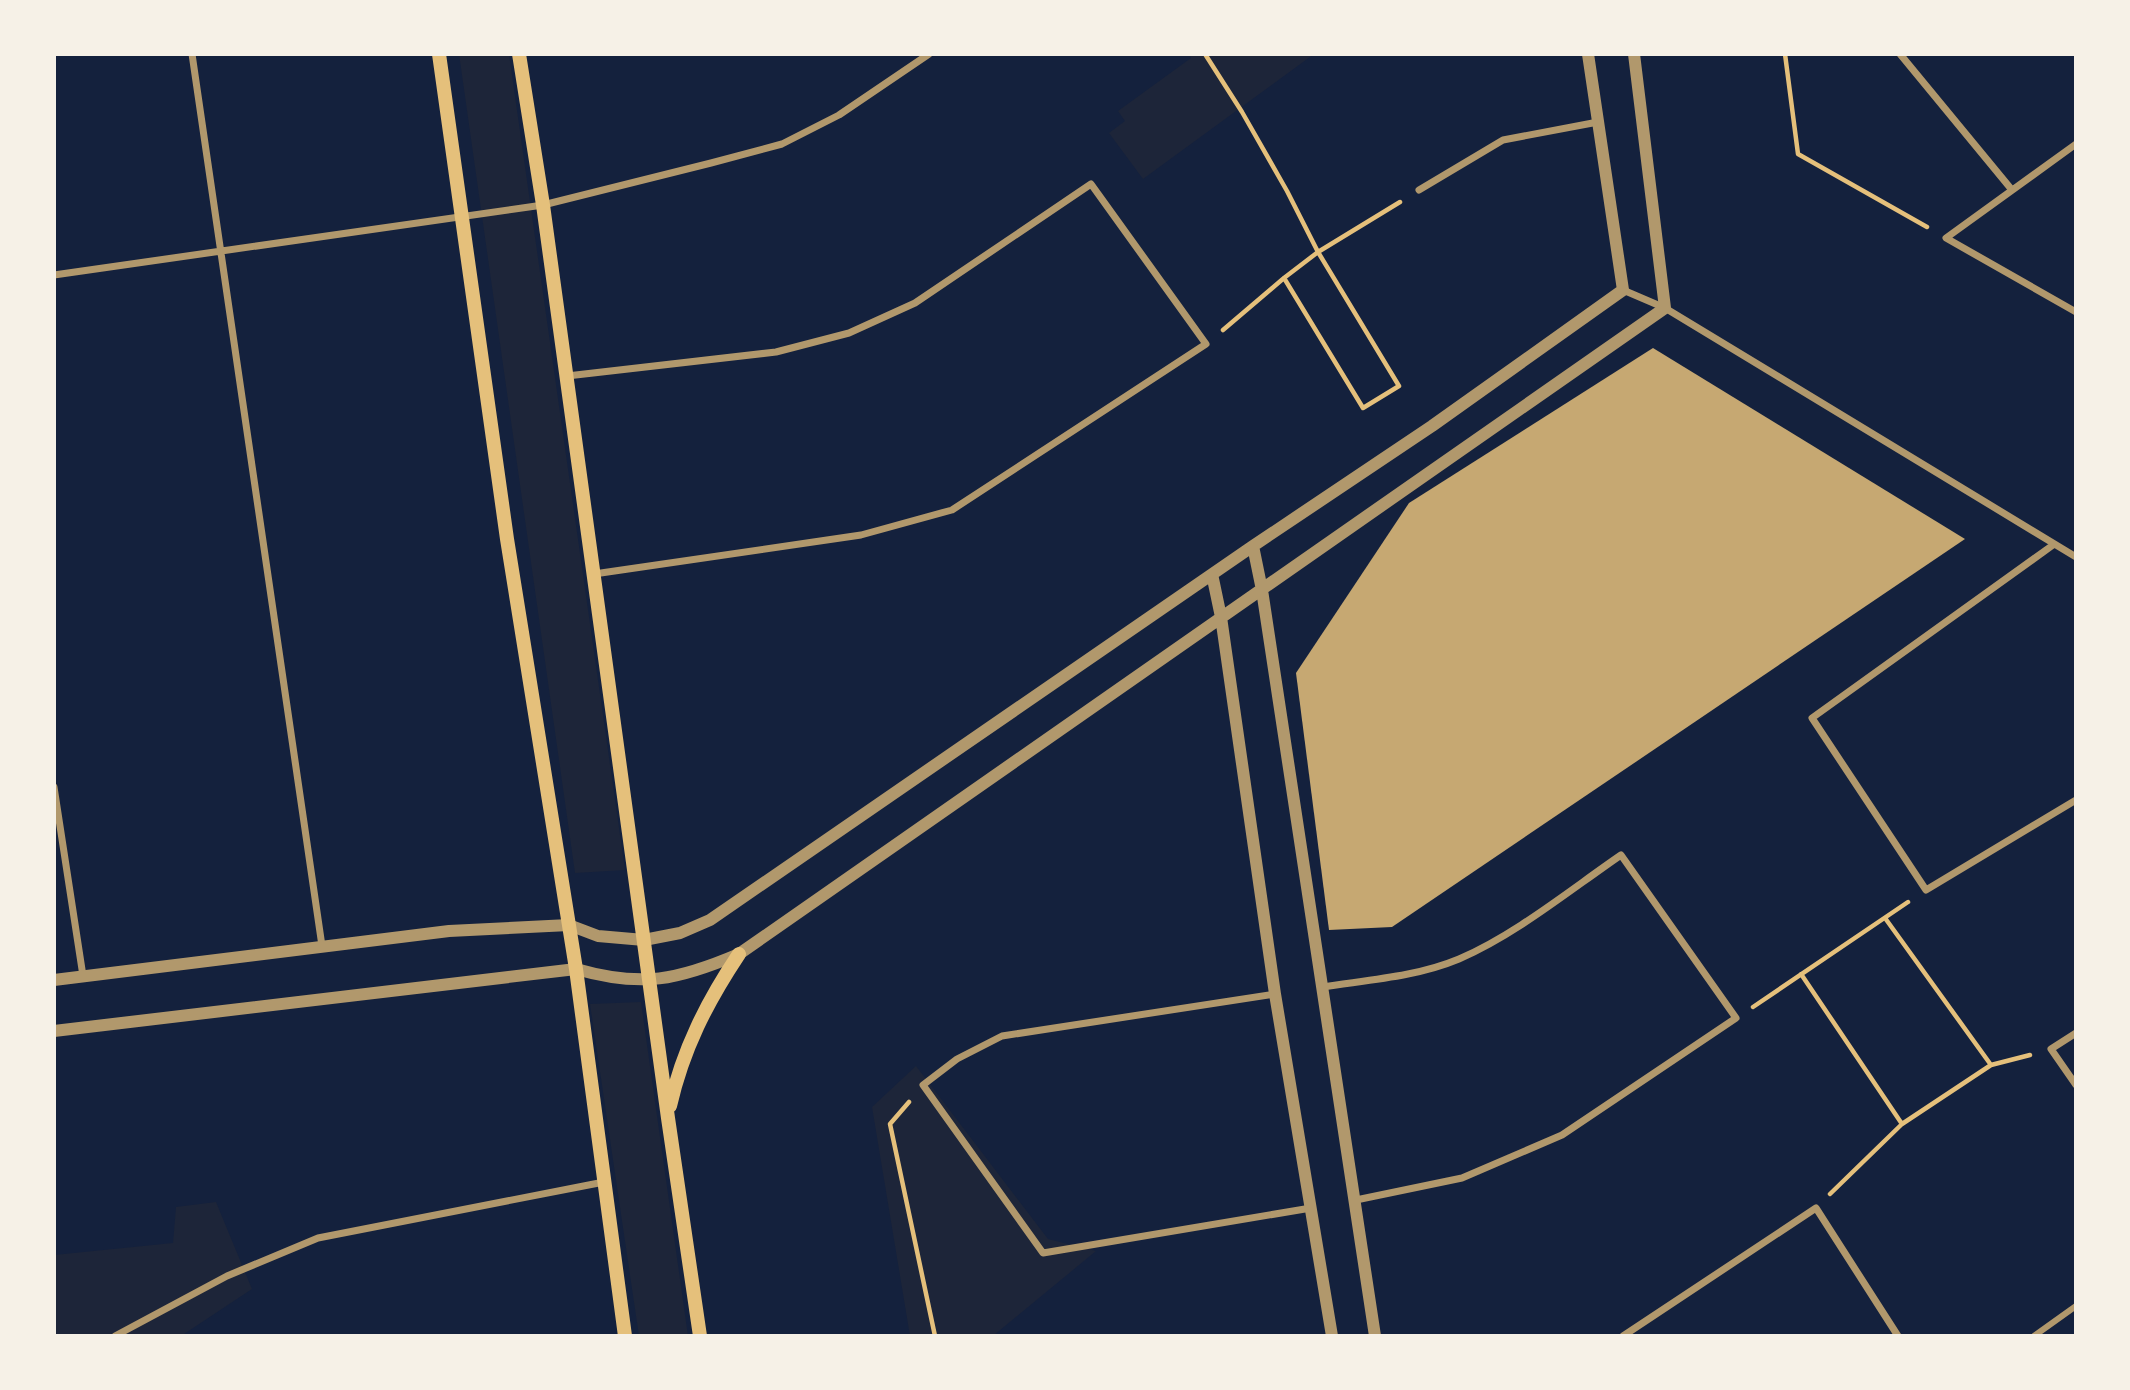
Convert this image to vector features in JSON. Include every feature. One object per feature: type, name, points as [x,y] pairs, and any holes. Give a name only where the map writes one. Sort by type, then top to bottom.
[{"type":"main road","points":[[439,54],[507,539],[576,969],[625,1336]]},
{"type":"main road","points":[[519,54],[543,205],[700,1336]]},
{"type":"main road","points":[[668,1118],[678,1074],[694,1031],[714,991],[740,954]]},
{"type":"street","points":[[192,54],[322,946]]},
{"type":"street","points":[[54,275],[543,205],[782,144],[839,115],[929,54]]},
{"type":"street","points":[[1588,54],[1623,289]]},
{"type":"street","points":[[1634,54],[1665,308]]},
{"type":"street","points":[[1900,54],[2012,190]]},
{"type":"street","points":[[1419,190],[1503,140],[1598,122]]},
{"type":"street","points":[[2076,144],[1945,238],[2076,312]]},
{"type":"street","points":[[567,376],[776,352],[849,333],[915,303],[1091,184],[1206,344],[952,510],[861,535],[594,574]]},
{"type":"street","points":[[1623,289],[1665,308],[2076,557]]},
{"type":"street","points":[[54,980],[449,931],[569,925],[598,936],[644,940],[680,933],[710,920],[1432,426],[1623,289]]},
{"type":"street","points":[[54,1031],[576,969],[612,977],[649,980],[698,971],[740,954],[1665,308]]},
{"type":"street","points":[[2053,545],[1812,718],[1926,890],[2076,800]]},
{"type":"street","points":[[1253,546],[1262,590],[1375,1336]]},
{"type":"street","points":[[1212,574],[1221,617],[1275,994],[1332,1336]]},
{"type":"street","points":[[54,787],[83,976]]},
{"type":"street","points":[[1322,987],[1409,974],[1458,960],[1509,931],[1621,855],[1736,1018],[1562,1135],[1462,1178],[1356,1200]]},
{"type":"street","points":[[1275,994],[1002,1036],[957,1059],[923,1085],[1043,1253],[1312,1208]]},
{"type":"street","points":[[2076,1033],[2051,1049],[2076,1085]]},
{"type":"street","points":[[115,1336],[227,1276],[318,1238],[604,1182]]},
{"type":"street","points":[[1623,1336],[1816,1208],[1898,1336]]},
{"type":"street","points":[[2034,1336],[2076,1306]]},
{"type":"path","points":[[1205,54],[1242,112],[1318,252],[1399,386],[1363,408],[1284,278]]},
{"type":"path","points":[[1785,54],[1798,154],[1945,238]]},
{"type":"path","points":[[1206,344],[1318,252],[1419,190]]},
{"type":"path","points":[[1736,1018],[1926,890]]},
{"type":"path","points":[[1885,918],[1991,1065]]},
{"type":"path","points":[[1801,974],[1902,1124]]},
{"type":"path","points":[[1816,1208],[1902,1124],[1991,1065],[2051,1049]]},
{"type":"path","points":[[923,1085],[890,1124],[934,1336]]},
{"type":"shaded area","points":[[459,54],[509,54],[625,870],[575,873]]},
{"type":"shaded area","points":[[1189,54],[1314,54],[1143,179],[1109,133],[1125,121],[1118,111],[1191,58]]},
{"type":"shaded area","points":[[641,1002],[688,1336],[639,1336],[590,1004]]},
{"type":"shaded area","points":[[916,1066],[1048,1239],[1096,1251],[993,1336],[910,1336],[872,1107]]},
{"type":"shaded area","points":[[216,1202],[252,1289],[181,1336],[54,1336],[54,1255],[173,1243],[176,1207]]},
{"type":"building","points":[[1653,348],[1965,539],[1392,927],[1329,930],[1296,673],[1409,503]]}]
